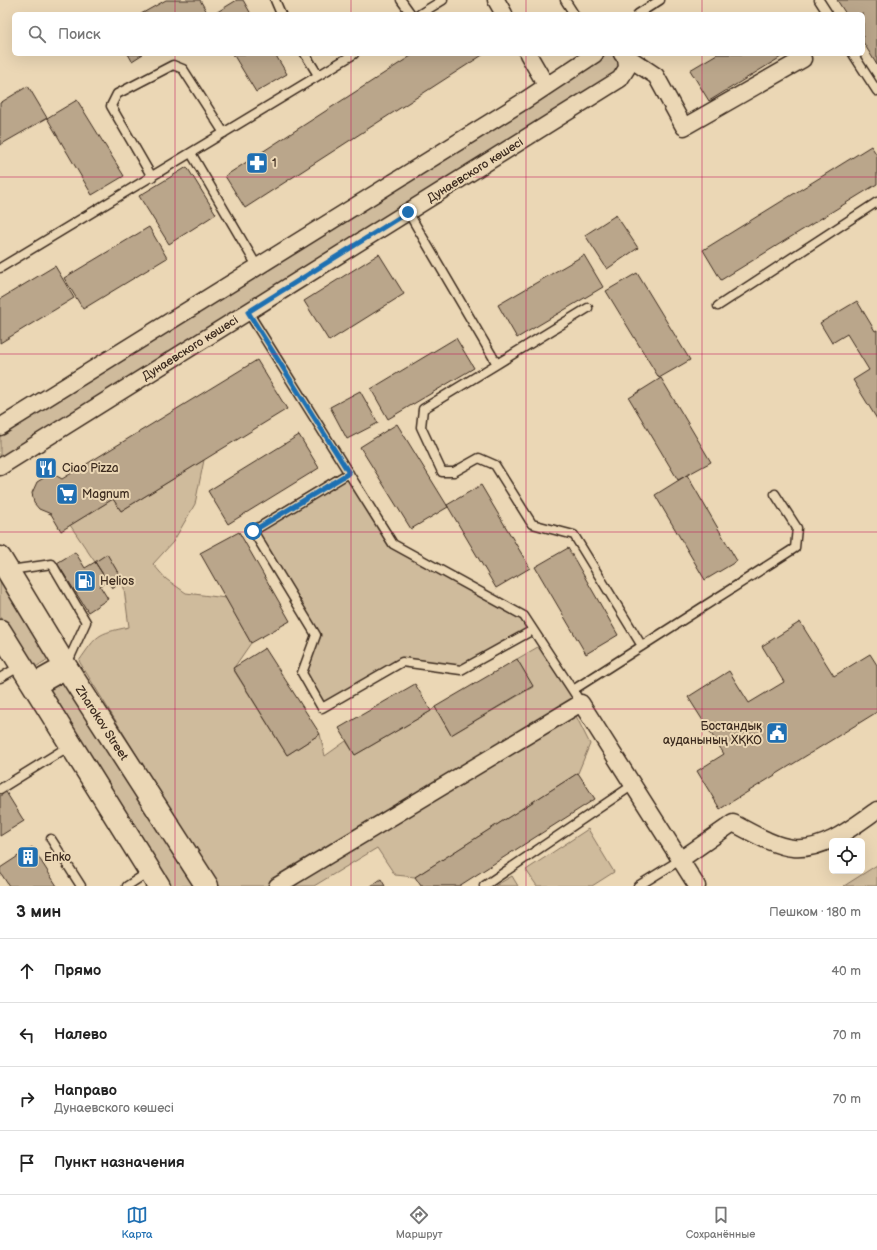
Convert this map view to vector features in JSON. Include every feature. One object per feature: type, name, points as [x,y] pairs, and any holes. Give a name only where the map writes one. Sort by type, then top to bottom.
[{"type":"main road","name":"Zharokov Street","points":[[4,564],[66,667],[207,886]]},
{"type":"main road","points":[[0,631],[155,878]]},
{"type":"main road","points":[[34,685],[66,667]]},
{"type":"street","points":[[496,0],[503,12]]},
{"type":"street","points":[[529,56],[546,85]]},
{"type":"street","points":[[0,427],[592,56]]},
{"type":"street","name":"Дунаевского көшесі","points":[[0,467],[620,79],[627,68],[624,56]]},
{"type":"street","points":[[626,56],[656,76],[684,127],[803,59]]},
{"type":"street","points":[[277,886],[577,696],[697,886]]},
{"type":"street","points":[[680,860],[733,823],[770,840],[794,848],[825,842],[844,833],[877,810]]},
{"type":"lane","points":[[275,0],[280,12]]},
{"type":"lane","points":[[401,0],[410,12]]},
{"type":"lane","points":[[423,12],[442,0]]},
{"type":"lane","points":[[565,0],[573,12]]},
{"type":"lane","points":[[641,12],[660,0]]},
{"type":"lane","points":[[819,0],[827,12]]},
{"type":"lane","points":[[306,56],[318,75]]},
{"type":"lane","points":[[0,268],[351,56]]},
{"type":"lane","points":[[855,56],[877,91]]},
{"type":"lane","points":[[152,177],[111,106],[117,94],[173,65],[183,69],[224,133]]},
{"type":"lane","points":[[191,153],[258,266]]},
{"type":"lane","points":[[718,306],[877,202]]},
{"type":"lane","points":[[408,212],[497,364]]},
{"type":"lane","points":[[588,308],[423,409],[421,427],[442,472],[454,472],[479,458],[495,465],[532,524],[574,535],[642,646]]},
{"type":"lane","points":[[248,312],[393,544],[524,616],[577,696],[642,646],[795,548],[797,528],[775,494]]},
{"type":"lane","points":[[349,473],[253,531],[316,636],[302,673],[322,708],[402,662],[461,670],[533,630]]},
{"type":"lane","points":[[4,564],[52,564],[86,622],[66,667]]},
{"type":"lane","points":[[0,678],[22,665]]},
{"type":"lane","points":[[0,790],[71,745]]},
{"type":"lane","points":[[484,886],[633,785]]},
{"type":"lane","points":[[51,839],[82,886]]},
{"type":"lane","points":[[638,886],[680,860]]},
{"type":"lane","points":[[127,886],[155,878]]},
{"type":"shaded area","points":[[592,56],[623,56],[627,68],[0,460],[0,435]]},
{"type":"shaded area","points":[[204,460],[195,504],[173,542],[153,564],[166,579],[186,593],[226,598],[251,643],[233,669],[287,755],[320,734],[325,756],[346,741],[355,755],[431,711],[435,707],[451,735],[533,687],[517,659],[543,644],[581,703],[572,708],[590,744],[578,773],[415,877],[395,875],[377,848],[314,886],[217,886],[79,661],[94,640],[99,636],[110,631],[129,627],[123,581],[107,555],[95,562],[70,525],[113,499],[121,511]]},
{"type":"shaded area","points":[[346,469],[393,544],[524,616],[533,630],[461,670],[402,662],[322,708],[302,673],[316,635],[248,528]]},
{"type":"shaded area","points":[[0,558],[58,653],[26,673],[0,631]]},
{"type":"shaded area","points":[[70,673],[207,886],[160,886],[40,694]]},
{"type":"shaded area","points":[[588,829],[614,872],[592,886],[537,886],[526,870]]},
{"type":"shaded area","points":[[877,865],[877,886],[844,886],[865,874]]},
{"type":"shaded area","points":[[512,876],[518,886],[495,886]]},
{"type":"building","points":[[166,0],[200,0],[207,12],[145,12]]},
{"type":"building","points":[[237,0],[243,0],[250,12],[217,12]]},
{"type":"building","points":[[837,0],[877,0],[877,65],[865,45],[865,12],[845,12]]},
{"type":"building","points":[[129,56],[140,56],[132,61]]},
{"type":"building","points":[[234,56],[276,56],[287,74],[256,92]]},
{"type":"building","points":[[411,56],[481,56],[245,208],[225,176]]},
{"type":"building","points":[[714,56],[783,56],[709,101],[690,70]]},
{"type":"building","points":[[28,86],[47,118],[0,145],[0,103]]},
{"type":"building","points":[[77,100],[124,176],[92,195],[47,118]]},
{"type":"building","points":[[871,146],[877,155],[877,184],[721,280],[703,250]]},
{"type":"building","points":[[187,167],[216,214],[169,244],[139,196]]},
{"type":"building","points":[[616,215],[638,248],[607,269],[585,235]]},
{"type":"building","points":[[149,227],[167,258],[83,309],[64,278]]},
{"type":"building","points":[[379,254],[404,294],[329,341],[304,301]]},
{"type":"building","points":[[584,255],[603,287],[517,338],[498,305]]},
{"type":"building","points":[[55,266],[74,298],[0,343],[0,299]]},
{"type":"building","points":[[637,273],[690,360],[659,378],[606,291]]},
{"type":"building","points":[[857,301],[875,331],[877,330],[877,419],[853,380],[869,370],[847,334],[832,343],[820,323]]},
{"type":"building","points":[[456,338],[474,368],[388,419],[371,389]]},
{"type":"building","points":[[257,360],[287,409],[121,511],[113,499],[61,531],[51,514],[39,509],[34,503],[32,493],[37,482],[47,476],[55,475],[62,479]]},
{"type":"building","points":[[661,378],[711,462],[678,480],[629,398]]},
{"type":"building","points":[[360,391],[378,423],[347,439],[330,407]]},
{"type":"building","points":[[397,424],[448,507],[411,529],[360,447]]},
{"type":"building","points":[[299,435],[319,468],[228,524],[208,491]]},
{"type":"building","points":[[687,475],[737,561],[705,580],[655,495]]},
{"type":"building","points":[[481,485],[530,568],[496,588],[447,505]]},
{"type":"building","points":[[239,532],[290,621],[251,643],[200,553]]},
{"type":"building","points":[[568,548],[618,635],[586,654],[535,567]]},
{"type":"building","points":[[75,552],[85,568],[95,562],[107,581],[100,586],[108,599],[88,612],[57,563]]},
{"type":"building","points":[[107,554],[123,581],[112,588],[95,562]]},
{"type":"building","name":"Бостандық ауданының ХҚКО","points":[[800,622],[834,676],[870,654],[877,665],[877,712],[720,809],[697,771],[724,754],[688,697],[729,671],[749,703],[784,682],[762,646]]},
{"type":"building","points":[[265,648],[320,734],[287,755],[233,668]]},
{"type":"building","points":[[517,659],[533,686],[451,735],[435,707]]},
{"type":"building","points":[[415,684],[431,711],[355,755],[339,728]]},
{"type":"building","points":[[578,773],[595,799],[459,886],[421,886],[415,877]]},
{"type":"building","points":[[6,792],[24,821],[0,836],[0,796]]},
{"type":"building","name":"Enko","points":[[32,847],[57,886],[9,886],[0,872],[0,868]]},
{"type":"building","points":[[381,879],[385,886],[371,886]]},
{"type":"place","name":"1","points":[[257,163]]},
{"type":"place","name":"Ciao Pizza","points":[[46,468]]},
{"type":"place","name":"Magnum","points":[[67,494]]},
{"type":"place","name":"Helios","points":[[85,581]]},
{"type":"place","name":"Бостандық ауданының ХҚКО","points":[[777,733]]},
{"type":"place","name":"Enko","points":[[28,857]]},
{"type":"route","points":[[253,531],[349,473],[248,312],[408,212]]}]
